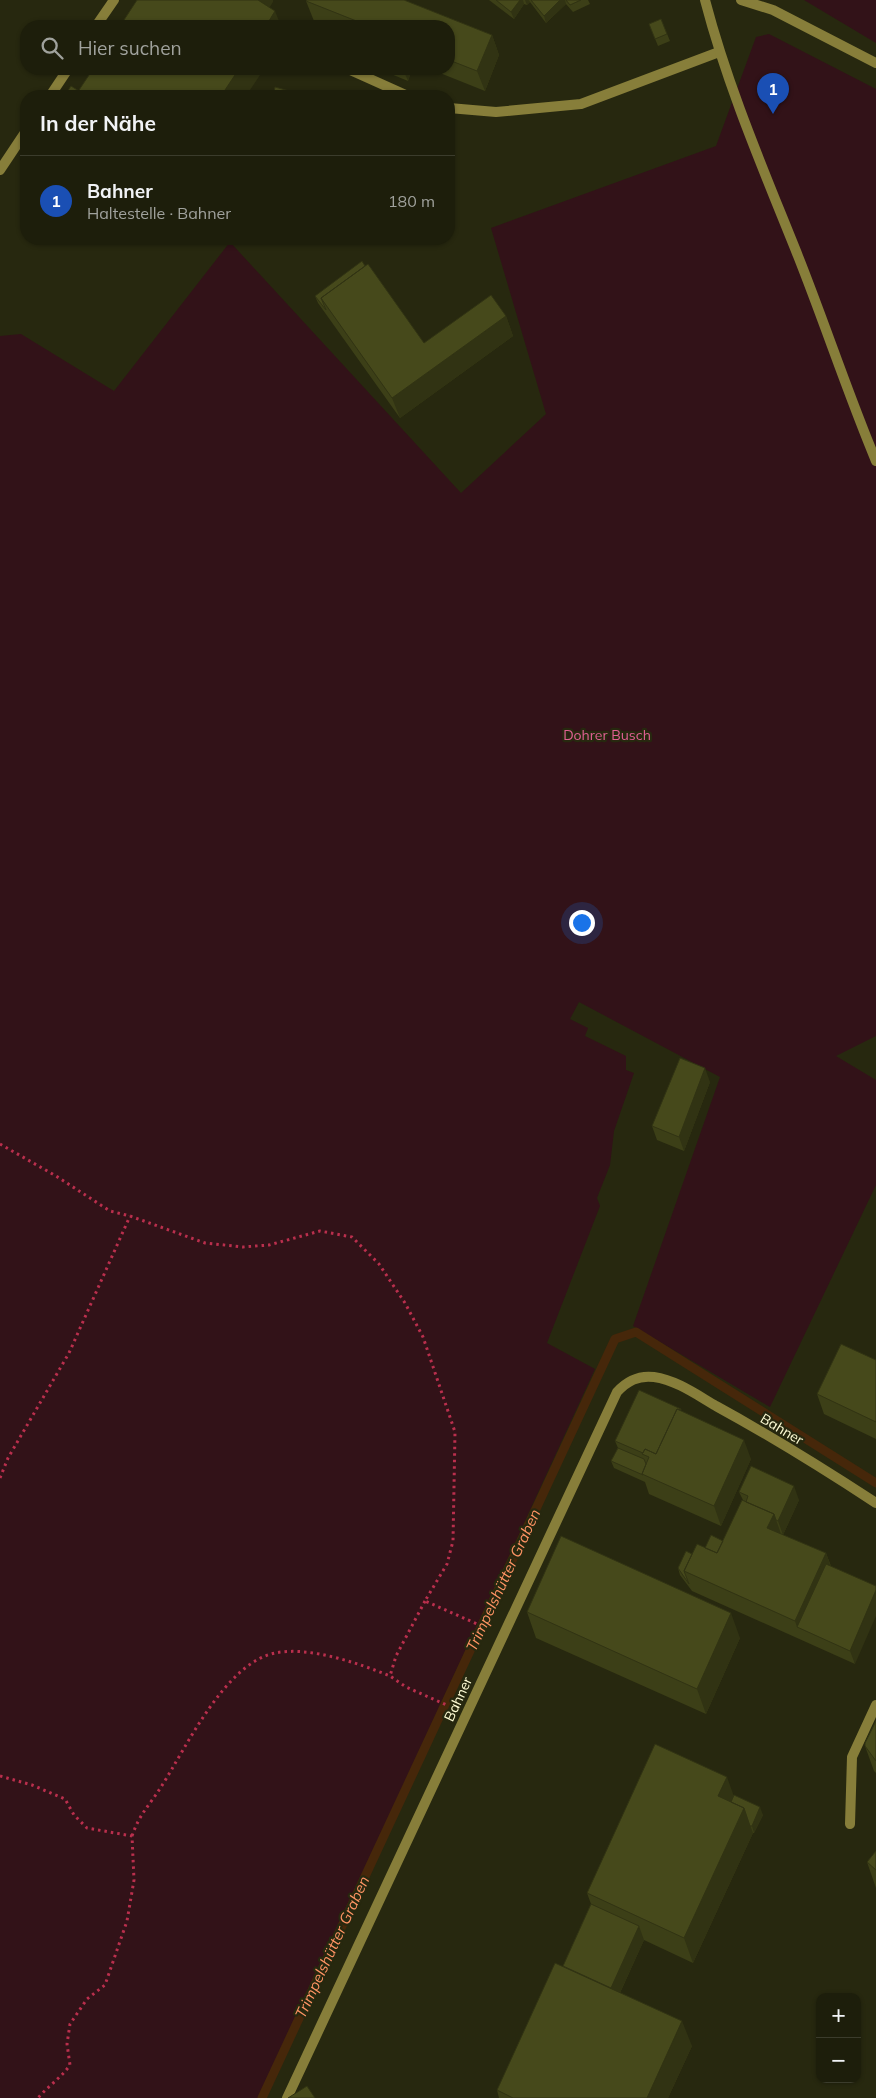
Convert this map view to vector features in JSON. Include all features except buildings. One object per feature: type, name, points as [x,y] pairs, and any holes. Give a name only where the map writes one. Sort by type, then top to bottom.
[{"type":"street","points":[[100,20],[114,0]]},
{"type":"street","points":[[705,0],[734,98],[799,259],[876,461]]},
{"type":"street","points":[[741,0],[773,10],[876,63]]},
{"type":"street","points":[[455,109],[496,112],[581,104],[719,52]]},
{"type":"street","points":[[54,90],[64,75]]},
{"type":"street","points":[[361,75],[395,90]]},
{"type":"street","points":[[0,170],[20,140]]},
{"type":"street","name":"Bahner","points":[[287,2098],[617,1392],[631,1380],[654,1377],[682,1387],[876,1503]]},
{"type":"street","points":[[850,1824],[852,1757],[876,1705]]},
{"type":"path","points":[[0,1144],[56,1176],[110,1211],[130,1216],[205,1243],[243,1247],[269,1245],[320,1231],[352,1237],[379,1264],[405,1302],[423,1337],[455,1432],[453,1541],[447,1564],[424,1601],[396,1656],[390,1676]]},
{"type":"path","points":[[0,1478],[8,1458],[69,1353],[130,1216]]},
{"type":"path","points":[[424,1601],[502,1636]]},
{"type":"path","points":[[38,2098],[50,2084],[62,2076],[70,2065],[67,2044],[70,2024],[87,1999],[105,1986],[127,1921],[134,1880],[132,1836],[139,1816],[161,1787],[207,1709],[242,1672],[257,1660],[273,1653],[287,1652],[331,1656],[390,1676],[406,1687],[467,1714]]},
{"type":"path","points":[[0,1776],[32,1785],[64,1799],[74,1815],[87,1828],[132,1836]]},
{"type":"green space","points":[[804,0],[876,0],[876,43]]},
{"type":"green space","name":"Dohrer Busch","points":[[769,34],[876,89],[876,1036],[836,1056],[876,1080],[876,1185],[770,1407],[633,1326],[720,1077],[579,1002],[570,1019],[588,1028],[585,1036],[626,1056],[626,1070],[634,1073],[614,1131],[610,1165],[597,1198],[600,1206],[547,1343],[595,1369],[259,2098],[0,2098],[0,336],[21,334],[114,391],[228,245],[233,245],[461,493],[546,414],[491,228],[716,146],[756,37]]},
{"type":"waterway","name":"Trimpelshütter Graben","points":[[262,2098],[615,1339],[636,1332],[876,1483]]},
{"type":"place","name":"Bahner","points":[[773,114]]}]
